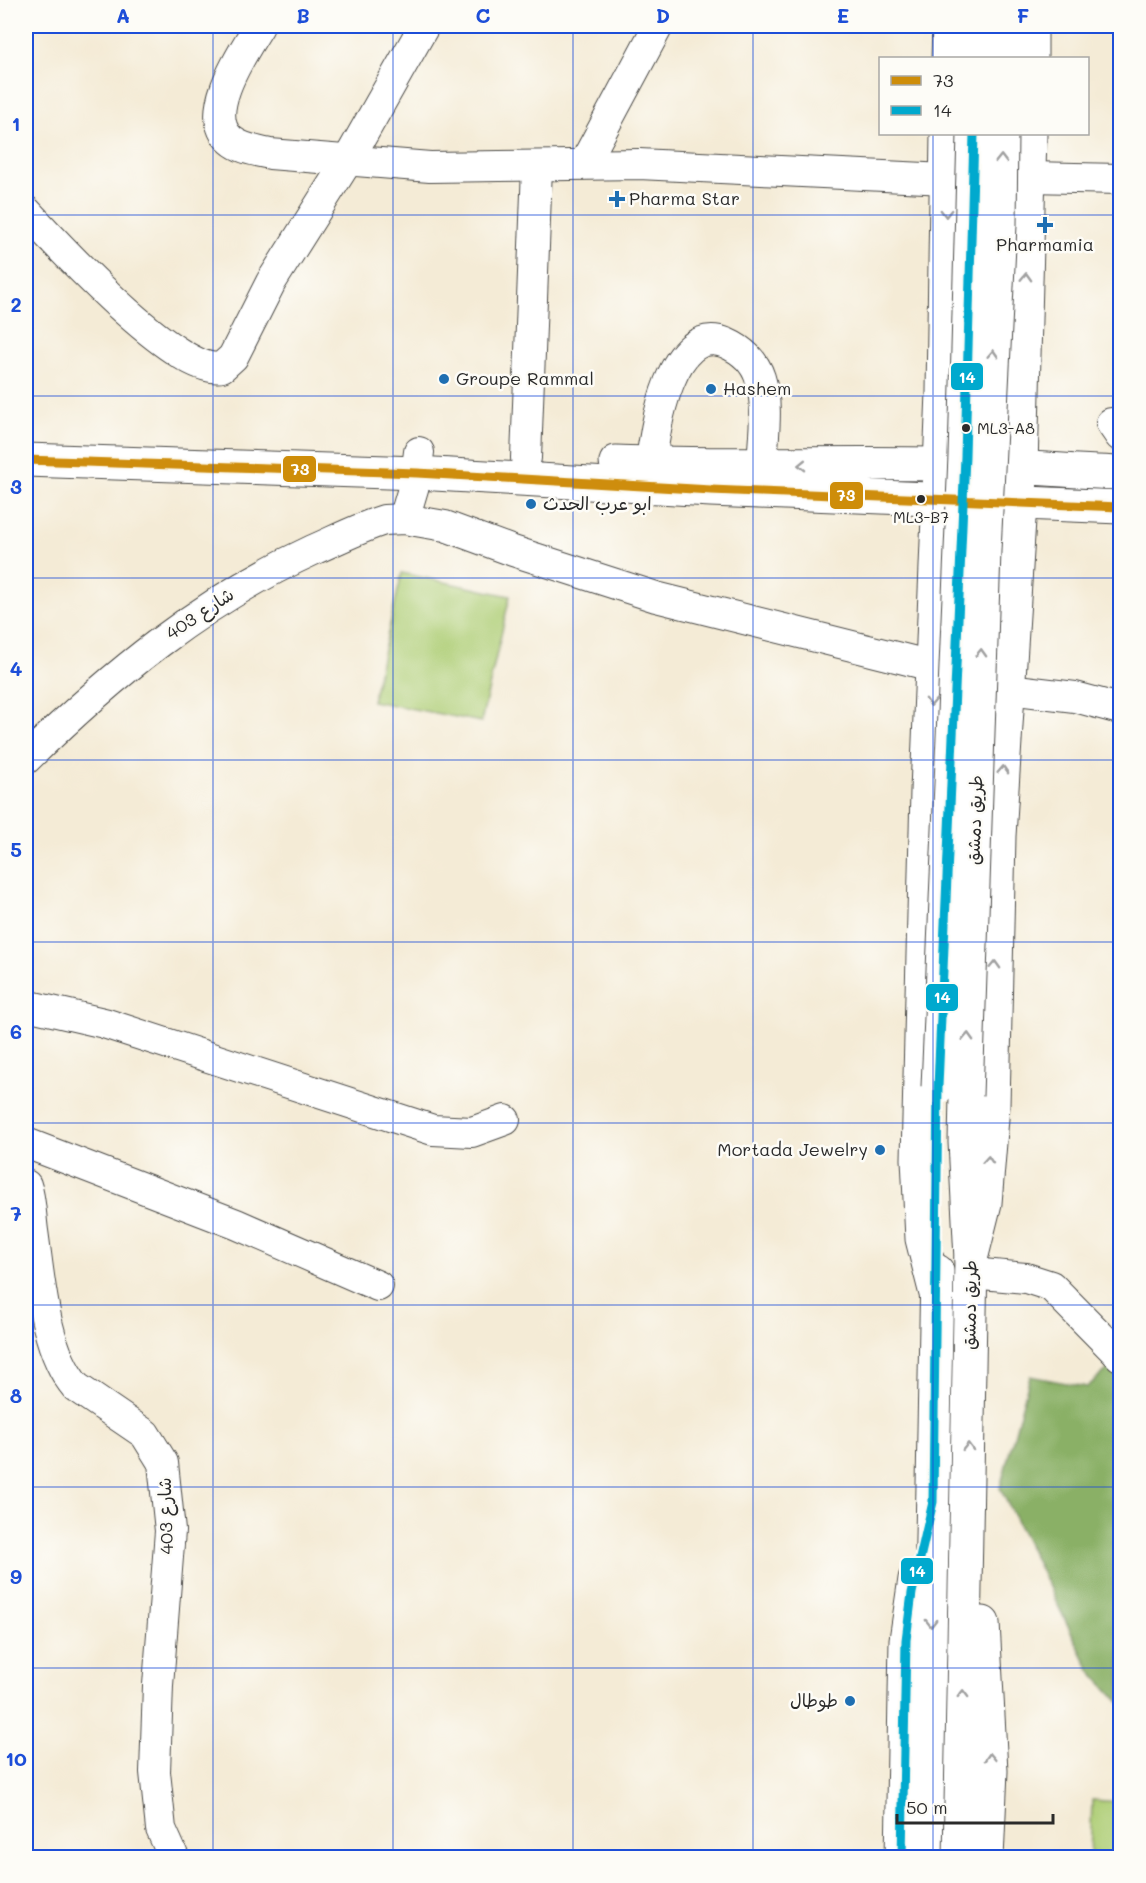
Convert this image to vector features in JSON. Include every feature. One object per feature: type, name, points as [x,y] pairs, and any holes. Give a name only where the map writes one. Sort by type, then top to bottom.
[{"type":"highway","points":[[948,57],[949,26]]},
{"type":"highway","points":[[975,26],[975,57]]},
{"type":"highway","points":[[1002,57],[1003,26]]},
{"type":"highway","points":[[1031,26],[1031,57]]},
{"type":"highway","points":[[936,1294],[922,1239],[918,1180],[932,666],[939,552],[944,392],[947,135]]},
{"type":"highway","name":"طريق دمشق","points":[[967,1506],[971,1266],[965,1142],[952,1091],[964,456],[974,135]]},
{"type":"highway","name":"طريق دمشق","points":[[933,1502],[936,1294],[952,1091],[984,551],[1000,225],[1001,135]]},
{"type":"highway","points":[[971,1266],[985,1203],[993,1106],[999,848],[1020,504],[1030,135]]},
{"type":"highway","points":[[944,357],[957,388],[975,400],[1001,396],[1023,372]]},
{"type":"highway","points":[[1023,372],[1029,417],[1043,447],[1061,458],[1117,473]]},
{"type":"highway","points":[[860,463],[897,452],[918,441],[934,423],[944,392]]},
{"type":"highway","points":[[26,441],[418,463],[859,498],[1115,507]]},
{"type":"highway","points":[[26,460],[418,463],[526,458],[762,466],[860,463],[1021,466],[1117,473]]},
{"type":"highway","points":[[859,498],[907,513],[922,526],[939,552]]},
{"type":"highway","points":[[1015,575],[1032,536],[1050,522],[1067,515],[1115,507]]},
{"type":"highway","points":[[935,620],[957,593],[973,585],[982,585],[997,592],[1003,600],[1012,627]]},
{"type":"highway","points":[[926,1857],[933,1502]]},
{"type":"highway","points":[[902,1857],[906,1640],[912,1593],[933,1502]]},
{"type":"highway","points":[[960,1857],[967,1506]]},
{"type":"highway","points":[[967,1506],[983,1626],[989,1697],[991,1771],[987,1857]]},
{"type":"street","points":[[259,26],[234,67],[220,110],[225,132],[231,140],[246,148],[270,154],[430,167],[537,167],[584,164],[946,179]]},
{"type":"street","points":[[26,211],[142,327],[199,362],[217,368],[227,364],[233,357],[271,282],[348,160],[424,26]]},
{"type":"street","points":[[584,164],[658,26]]},
{"type":"street","points":[[526,458],[537,167]]},
{"type":"street","points":[[1030,177],[1120,179]]},
{"type":"street","points":[[651,464],[659,410],[668,386],[686,354],[698,343],[709,341],[722,342],[736,347],[755,367],[760,379],[765,415],[762,466]]},
{"type":"street","points":[[418,463],[404,519],[445,526],[513,551],[673,601],[932,666]]},
{"type":"street","name":"شارع 403","points":[[26,759],[111,680],[204,609],[274,568],[367,526],[404,519]]},
{"type":"street","points":[[1008,689],[1075,697],[1120,709]]},
{"type":"street","points":[[26,1005],[104,1023],[433,1130],[472,1132],[505,1120]]},
{"type":"street","points":[[26,1143],[236,1224],[378,1286]]},
{"type":"street","name":"شارع 403","points":[[26,1185],[41,1286],[56,1356],[76,1387],[144,1434],[163,1463],[170,1531],[158,1685],[155,1772],[161,1829],[174,1857]]},
{"type":"street","points":[[971,1266],[1051,1286],[1120,1356]]},
{"type":"green space","points":[[402,573],[510,596],[481,722],[372,701]]},
{"type":"green space","points":[[1120,1359],[1120,1703],[1090,1670],[1000,1488],[1030,1376],[1087,1387]]},
{"type":"green space","points":[[1092,1800],[1120,1802],[1120,1857],[1090,1857]]},
{"type":"transit line","name":"14","points":[[902,1858],[906,1640],[912,1593],[933,1502],[938,1087],[965,456],[974,135]]},
{"type":"transit line","name":"73","points":[[26,460],[417,473],[711,490],[1120,507]]},
{"type":"place","name":"Pharma Star","points":[[617,199]]},
{"type":"place","name":"Pharmamia","points":[[1045,225]]},
{"type":"place","name":"Groupe Rammal","points":[[444,379]]},
{"type":"place","name":"Hashem","points":[[711,389]]},
{"type":"place","name":"ML3-A8","points":[[966,428]]},
{"type":"place","name":"ML3-B7","points":[[921,499]]},
{"type":"place","name":"ابو عرب الحدث","points":[[531,504]]},
{"type":"place","name":"Mortada Jewelry","points":[[880,1150]]},
{"type":"place","name":"طوطال","points":[[850,1701]]}]
